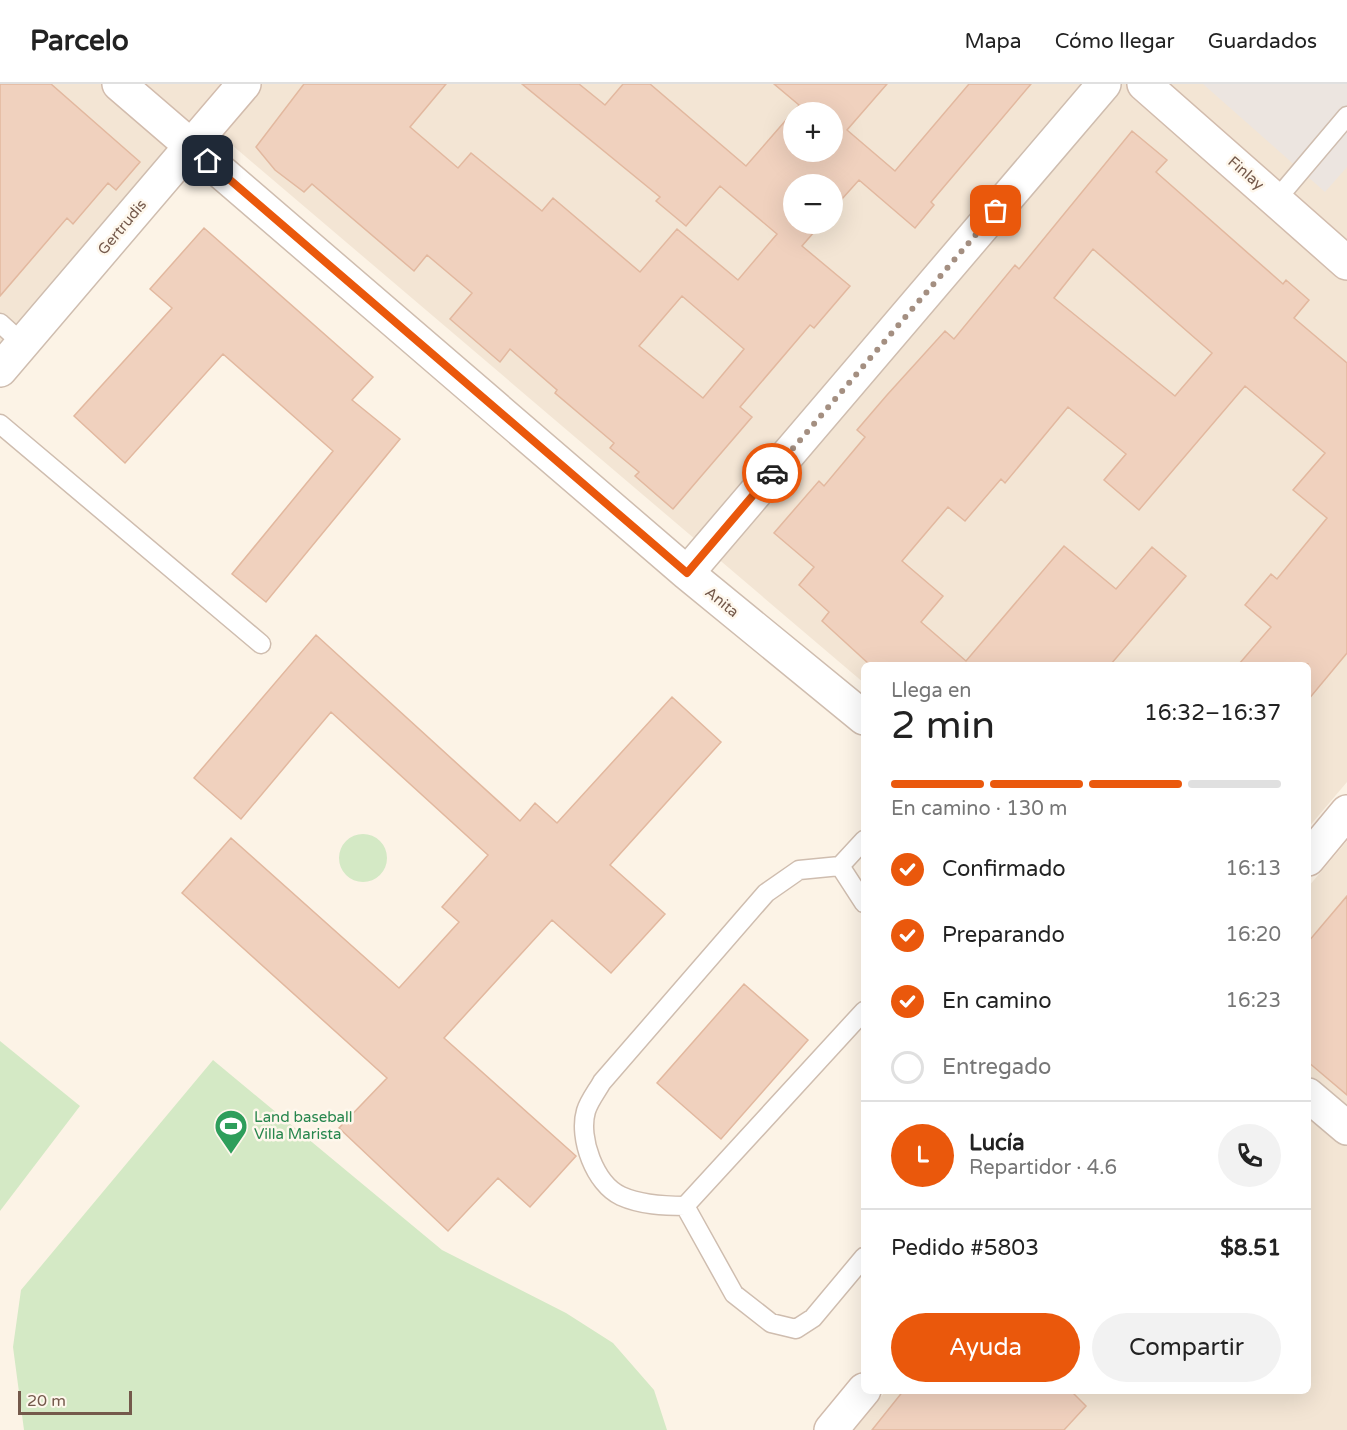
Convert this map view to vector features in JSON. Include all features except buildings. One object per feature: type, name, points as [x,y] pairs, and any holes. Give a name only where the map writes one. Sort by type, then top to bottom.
[{"type":"street","name":"Anita","points":[[119,84],[687,573],[861,716]]},
{"type":"street","name":"Gertrudis","points":[[0,370],[11,333],[191,146],[244,84]]},
{"type":"street","points":[[687,573],[1104,84]]},
{"type":"street","name":"Finlay","points":[[1144,84],[1347,263]]},
{"type":"street","points":[[1311,855],[1347,812]]},
{"type":"street","points":[[1311,1098],[1347,1128]]},
{"type":"street","points":[[831,1430],[861,1394]]},
{"type":"lane","points":[[1276,200],[1347,116]]},
{"type":"lane","points":[[0,424],[261,644]]},
{"type":"lane","points":[[861,843],[840,866],[799,870],[766,893],[602,1082],[586,1111],[586,1147],[598,1174],[620,1195],[661,1206],[685,1206],[861,1014]]},
{"type":"lane","points":[[840,866],[861,898]]},
{"type":"lane","points":[[685,1206],[734,1294],[771,1323],[796,1329],[813,1318],[861,1261]]},
{"type":"shaded area","points":[[0,84],[1347,84],[1347,782],[1311,824],[1311,662],[861,662],[861,680],[198,116],[0,347]]},
{"type":"shaded area","points":[[1203,84],[1347,84],[1347,167],[1325,192]]},
{"type":"shaded area","points":[[1347,841],[1347,1430],[852,1430],[883,1394],[1311,1394],[1311,883]]},
{"type":"green space","points":[[363,834],[380,841],[387,858],[380,875],[363,882],[346,875],[339,858],[346,841]]},
{"type":"green space","points":[[0,1041],[80,1106],[0,1211]]},
{"type":"green space","name":"Land baseball Villa Marista","points":[[213,1060],[442,1250],[566,1313],[613,1343],[654,1390],[667,1430],[24,1430],[13,1347],[21,1290]]},
{"type":"way so far","points":[[772,473],[996,211]]},
{"type":"place","name":"Land baseball Villa Marista","points":[[231,1155]]},
{"type":"route","points":[[208,161],[687,573],[772,473]]}]
